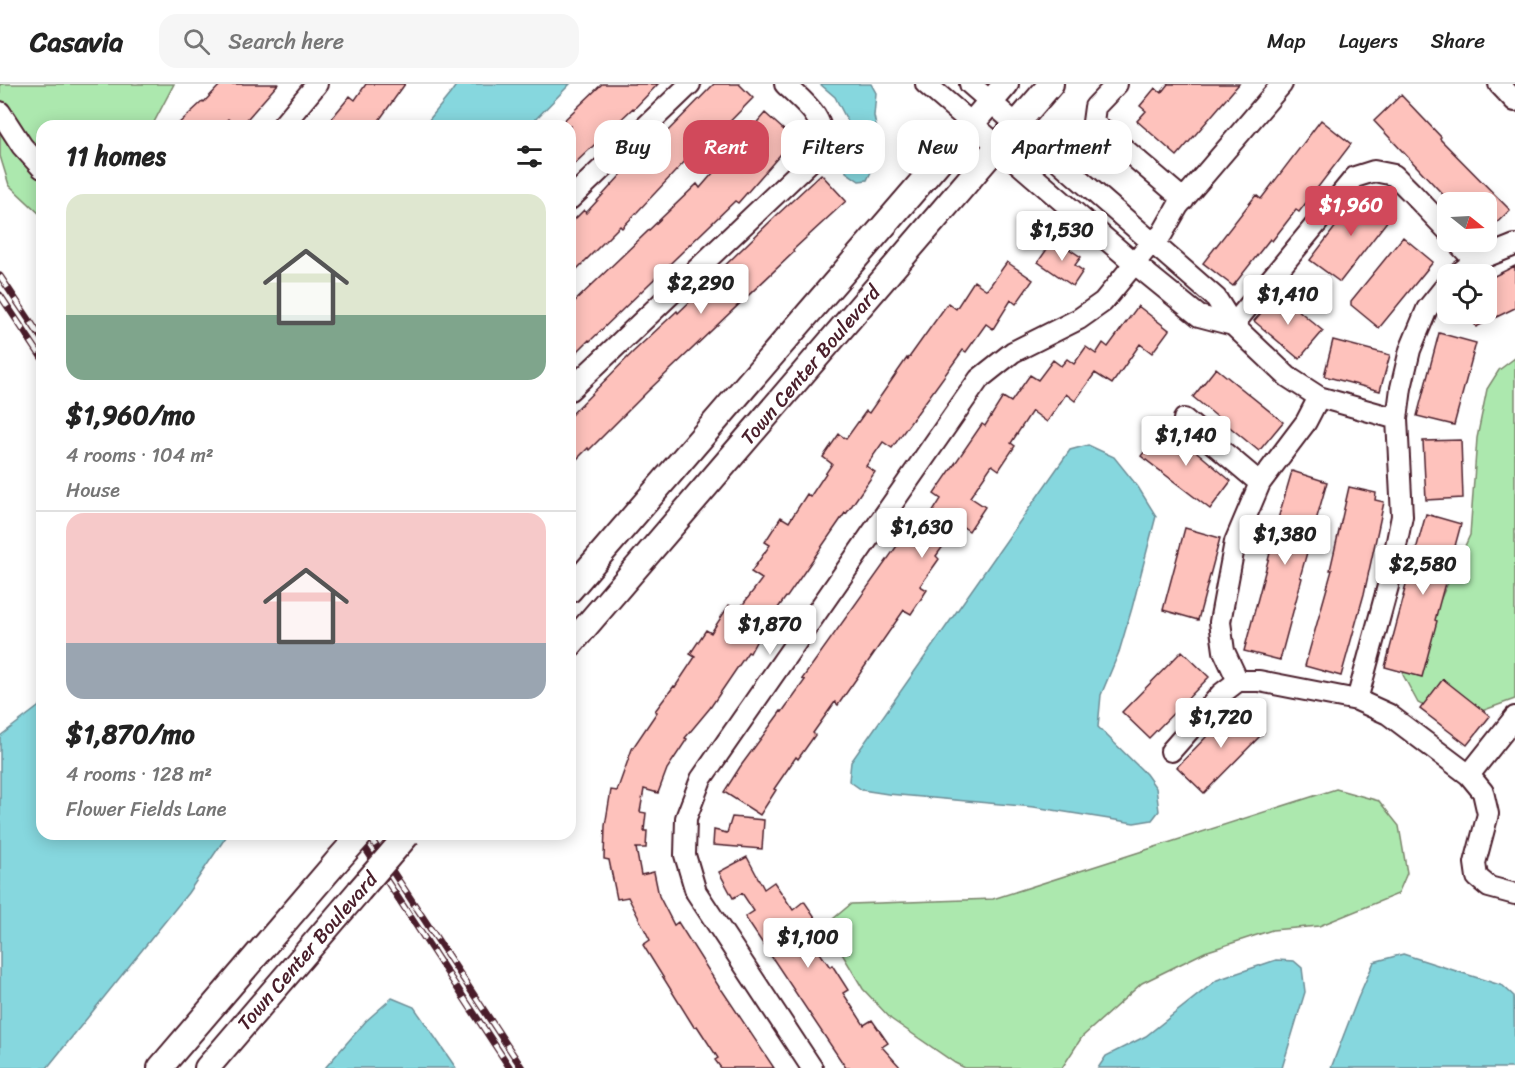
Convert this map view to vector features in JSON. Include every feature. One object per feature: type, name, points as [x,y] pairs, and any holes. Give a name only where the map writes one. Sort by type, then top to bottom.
[{"type":"main road","name":"Town Center Boulevard","points":[[1020,120],[1051,84]]},
{"type":"main road","name":"Town Center Boulevard","points":[[975,120],[998,93]]},
{"type":"main road","name":"Town Center Boulevard","points":[[576,638],[991,154]]},
{"type":"main road","name":"Town Center Boulevard","points":[[576,584],[928,174]]},
{"type":"main road","name":"Town Center Boulevard","points":[[160,1068],[356,840]]},
{"type":"main road","name":"Town Center Boulevard","points":[[207,1068],[403,840]]},
{"type":"street","points":[[287,120],[317,84]]},
{"type":"street","points":[[576,193],[690,84]]},
{"type":"street","points":[[576,384],[815,157],[821,143],[822,127],[813,111],[785,84]]},
{"type":"street","points":[[926,84],[968,120]]},
{"type":"street","points":[[970,84],[998,93],[1014,120]]},
{"type":"street","points":[[1117,84],[1095,107],[1093,122],[1184,200]]},
{"type":"street","points":[[812,1068],[696,892],[685,855],[686,818],[701,779],[978,379],[1013,352],[1079,319],[1103,302],[1152,242],[1162,234],[1178,206],[1282,84]]},
{"type":"street","points":[[1499,84],[1515,101]]},
{"type":"street","points":[[0,112],[22,146],[36,161]]},
{"type":"street","points":[[979,129],[991,140]]},
{"type":"street","points":[[1233,325],[1355,177],[1374,171],[1394,175],[1437,219]]},
{"type":"street","points":[[1031,174],[1199,316],[1233,325]]},
{"type":"street","points":[[1074,174],[1216,298],[1233,325],[1288,377],[1319,397],[1397,418]]},
{"type":"street","points":[[1471,264],[1515,245]]},
{"type":"street","points":[[1466,252],[1475,261]]},
{"type":"street","points":[[1357,700],[1388,586],[1402,516],[1397,418],[1401,388],[1410,350],[1427,309],[1437,297]]},
{"type":"street","points":[[1238,681],[1224,651],[1220,622],[1235,542],[1260,483],[1306,422],[1319,397]]},
{"type":"street","points":[[1184,419],[1260,483]]},
{"type":"street","points":[[1171,751],[1221,694],[1238,681],[1259,681],[1357,700],[1388,714],[1469,775],[1483,792],[1488,814],[1475,863],[1478,877],[1489,887],[1515,894]]},
{"type":"street","points":[[1469,775],[1515,717]]},
{"type":"green space","points":[[0,84],[174,84],[155,120],[36,120],[36,210],[9,185],[0,156]]},
{"type":"green space","points":[[1515,358],[1515,699],[1479,712],[1443,716],[1418,703],[1403,675],[1412,643],[1434,613],[1470,535],[1477,438],[1487,389],[1499,370]]},
{"type":"green space","points":[[1336,789],[1379,801],[1399,826],[1407,873],[1398,894],[1319,926],[1272,930],[1205,952],[1142,983],[1082,1037],[1062,1068],[965,1068],[955,1063],[891,1019],[863,989],[829,932],[833,919],[851,904],[993,899]]},
{"type":"water","points":[[457,84],[570,84],[535,120],[429,120]]},
{"type":"water","points":[[820,84],[871,84],[876,93],[875,120],[847,120],[835,97]]},
{"type":"water","points":[[849,174],[870,174],[867,180],[859,181]]},
{"type":"water","points":[[1088,445],[1114,457],[1138,487],[1156,516],[1119,652],[1101,695],[1098,727],[1146,774],[1156,788],[1159,811],[1152,820],[1134,823],[1034,807],[862,790],[849,781],[851,762],[1070,450]]},
{"type":"water","points":[[36,709],[36,840],[224,840],[188,893],[47,1068],[0,1068],[0,736]]},
{"type":"water","points":[[1403,954],[1503,986],[1514,996],[1515,1068],[1331,1068],[1374,962]]},
{"type":"water","points":[[1276,960],[1294,961],[1302,968],[1305,992],[1282,1068],[1098,1068],[1106,1056],[1146,1036],[1217,980]]},
{"type":"water","points":[[392,998],[414,1007],[456,1068],[325,1068],[366,1021]]},
{"type":"building","points":[[221,84],[278,84],[246,120],[182,120]]},
{"type":"building","points":[[366,84],[405,84],[379,120],[334,120],[332,118],[350,96],[355,100]]},
{"type":"building","points":[[602,84],[658,84],[620,120],[594,120],[594,145],[576,162],[576,120],[564,120]]},
{"type":"building","points":[[714,84],[739,84],[753,98],[731,120],[683,120],[683,163],[622,228],[620,226],[576,270],[576,218],[584,210],[586,213],[622,174],[671,174],[671,128]]},
{"type":"building","points":[[1168,84],[1239,84],[1177,156],[1137,121],[1146,111],[1140,106],[1155,88],[1161,93]]},
{"type":"building","points":[[1401,95],[1492,192],[1441,192],[1374,121]]},
{"type":"building","points":[[765,113],[781,127],[781,154],[769,168],[769,120],[759,120]]},
{"type":"building","points":[[1321,120],[1351,144],[1299,212],[1296,210],[1272,241],[1270,239],[1233,286],[1203,263],[1256,195],[1261,199]]},
{"type":"building","points":[[712,174],[763,174],[738,203],[735,201],[576,353],[576,300],[697,184],[700,188]]},
{"type":"building","points":[[821,174],[846,201],[576,460],[576,410],[633,352],[677,311],[678,313]]},
{"type":"building","points":[[1362,192],[1392,215],[1340,282],[1310,260]]},
{"type":"building","points":[[1497,197],[1510,210],[1497,222]]},
{"type":"building","points":[[1403,237],[1433,262],[1379,328],[1351,305],[1351,301]]},
{"type":"building","points":[[1054,239],[1081,257],[1075,265],[1083,271],[1073,286],[1038,262]]},
{"type":"building","points":[[1007,262],[1033,280],[1016,304],[1011,300],[993,329],[986,324],[966,352],[963,350],[892,448],[883,442],[866,466],[875,472],[764,627],[750,653],[748,652],[710,708],[685,738],[687,739],[667,769],[658,793],[644,789],[640,812],[646,813],[644,831],[647,831],[646,848],[636,848],[641,875],[654,872],[659,896],[674,925],[678,922],[774,1068],[721,1068],[715,1060],[718,1058],[697,1026],[694,1027],[643,945],[650,940],[628,897],[617,899],[609,860],[604,859],[605,826],[611,790],[617,791],[632,749],[657,712],[655,711],[695,657],[690,654],[706,630],[711,633],[729,605],[738,611],[762,579],[751,572],[770,545],[765,542],[781,517],[789,522],[807,494],[810,497],[832,464],[823,457],[839,434],[846,439],[866,411],[869,413],[948,303],[956,309],[974,281],[987,290]]},
{"type":"building","points":[[1515,266],[1515,308],[1497,317],[1497,275]]},
{"type":"building","points":[[1278,293],[1323,331],[1299,359],[1254,321]]},
{"type":"building","points":[[1138,306],[1169,330],[1152,353],[1140,344],[1112,384],[1095,373],[1075,401],[1066,394],[1047,422],[1032,411],[1011,443],[1015,446],[999,470],[992,465],[970,497],[985,507],[969,531],[959,524],[936,556],[939,559],[920,586],[927,590],[911,614],[904,610],[838,705],[835,702],[798,759],[796,757],[774,789],[776,790],[760,815],[724,792],[919,515],[927,521],[941,499],[934,494],[982,424],[985,426],[1003,397],[1011,402],[1030,375],[1038,380],[1053,360],[1061,366],[1067,359],[1074,364],[1086,347],[1096,354],[1103,343],[1108,347]]},
{"type":"building","points":[[1439,333],[1476,343],[1454,425],[1417,416]]},
{"type":"building","points":[[1333,340],[1390,355],[1380,391],[1324,376]]},
{"type":"building","points":[[1216,368],[1283,422],[1259,451],[1193,397]]},
{"type":"building","points":[[1165,425],[1231,481],[1210,509],[1141,456]]},
{"type":"building","points":[[1461,440],[1463,498],[1426,500],[1423,441]]},
{"type":"building","points":[[1292,471],[1327,482],[1300,577],[1302,578],[1280,660],[1244,651],[1270,553],[1268,553]]},
{"type":"building","points":[[1349,487],[1376,493],[1375,500],[1384,502],[1364,594],[1341,676],[1305,666],[1332,570],[1330,570]]},
{"type":"building","points":[[1426,514],[1461,524],[1422,677],[1385,667]]},
{"type":"building","points":[[1185,528],[1220,538],[1198,620],[1163,610]]},
{"type":"building","points":[[1182,651],[1209,677],[1149,738],[1122,712]]},
{"type":"building","points":[[1443,679],[1490,716],[1467,745],[1420,709]]},
{"type":"building","points":[[1237,705],[1264,732],[1204,793],[1177,767]]},
{"type":"building","points":[[732,817],[764,820],[762,849],[713,845],[714,830],[727,833]]},
{"type":"building","points":[[747,857],[764,889],[774,882],[793,910],[804,901],[821,926],[807,935],[830,967],[832,965],[848,990],[843,993],[864,1025],[872,1020],[888,1043],[882,1047],[901,1068],[846,1068],[745,917],[754,911],[742,893],[733,898],[719,872]]},
{"type":"railway","points":[[0,276],[36,330]]},
{"type":"railway","points":[[0,295],[36,349]]},
{"type":"railway","points":[[360,840],[510,1068]]},
{"type":"railway","points":[[372,840],[522,1068]]}]
